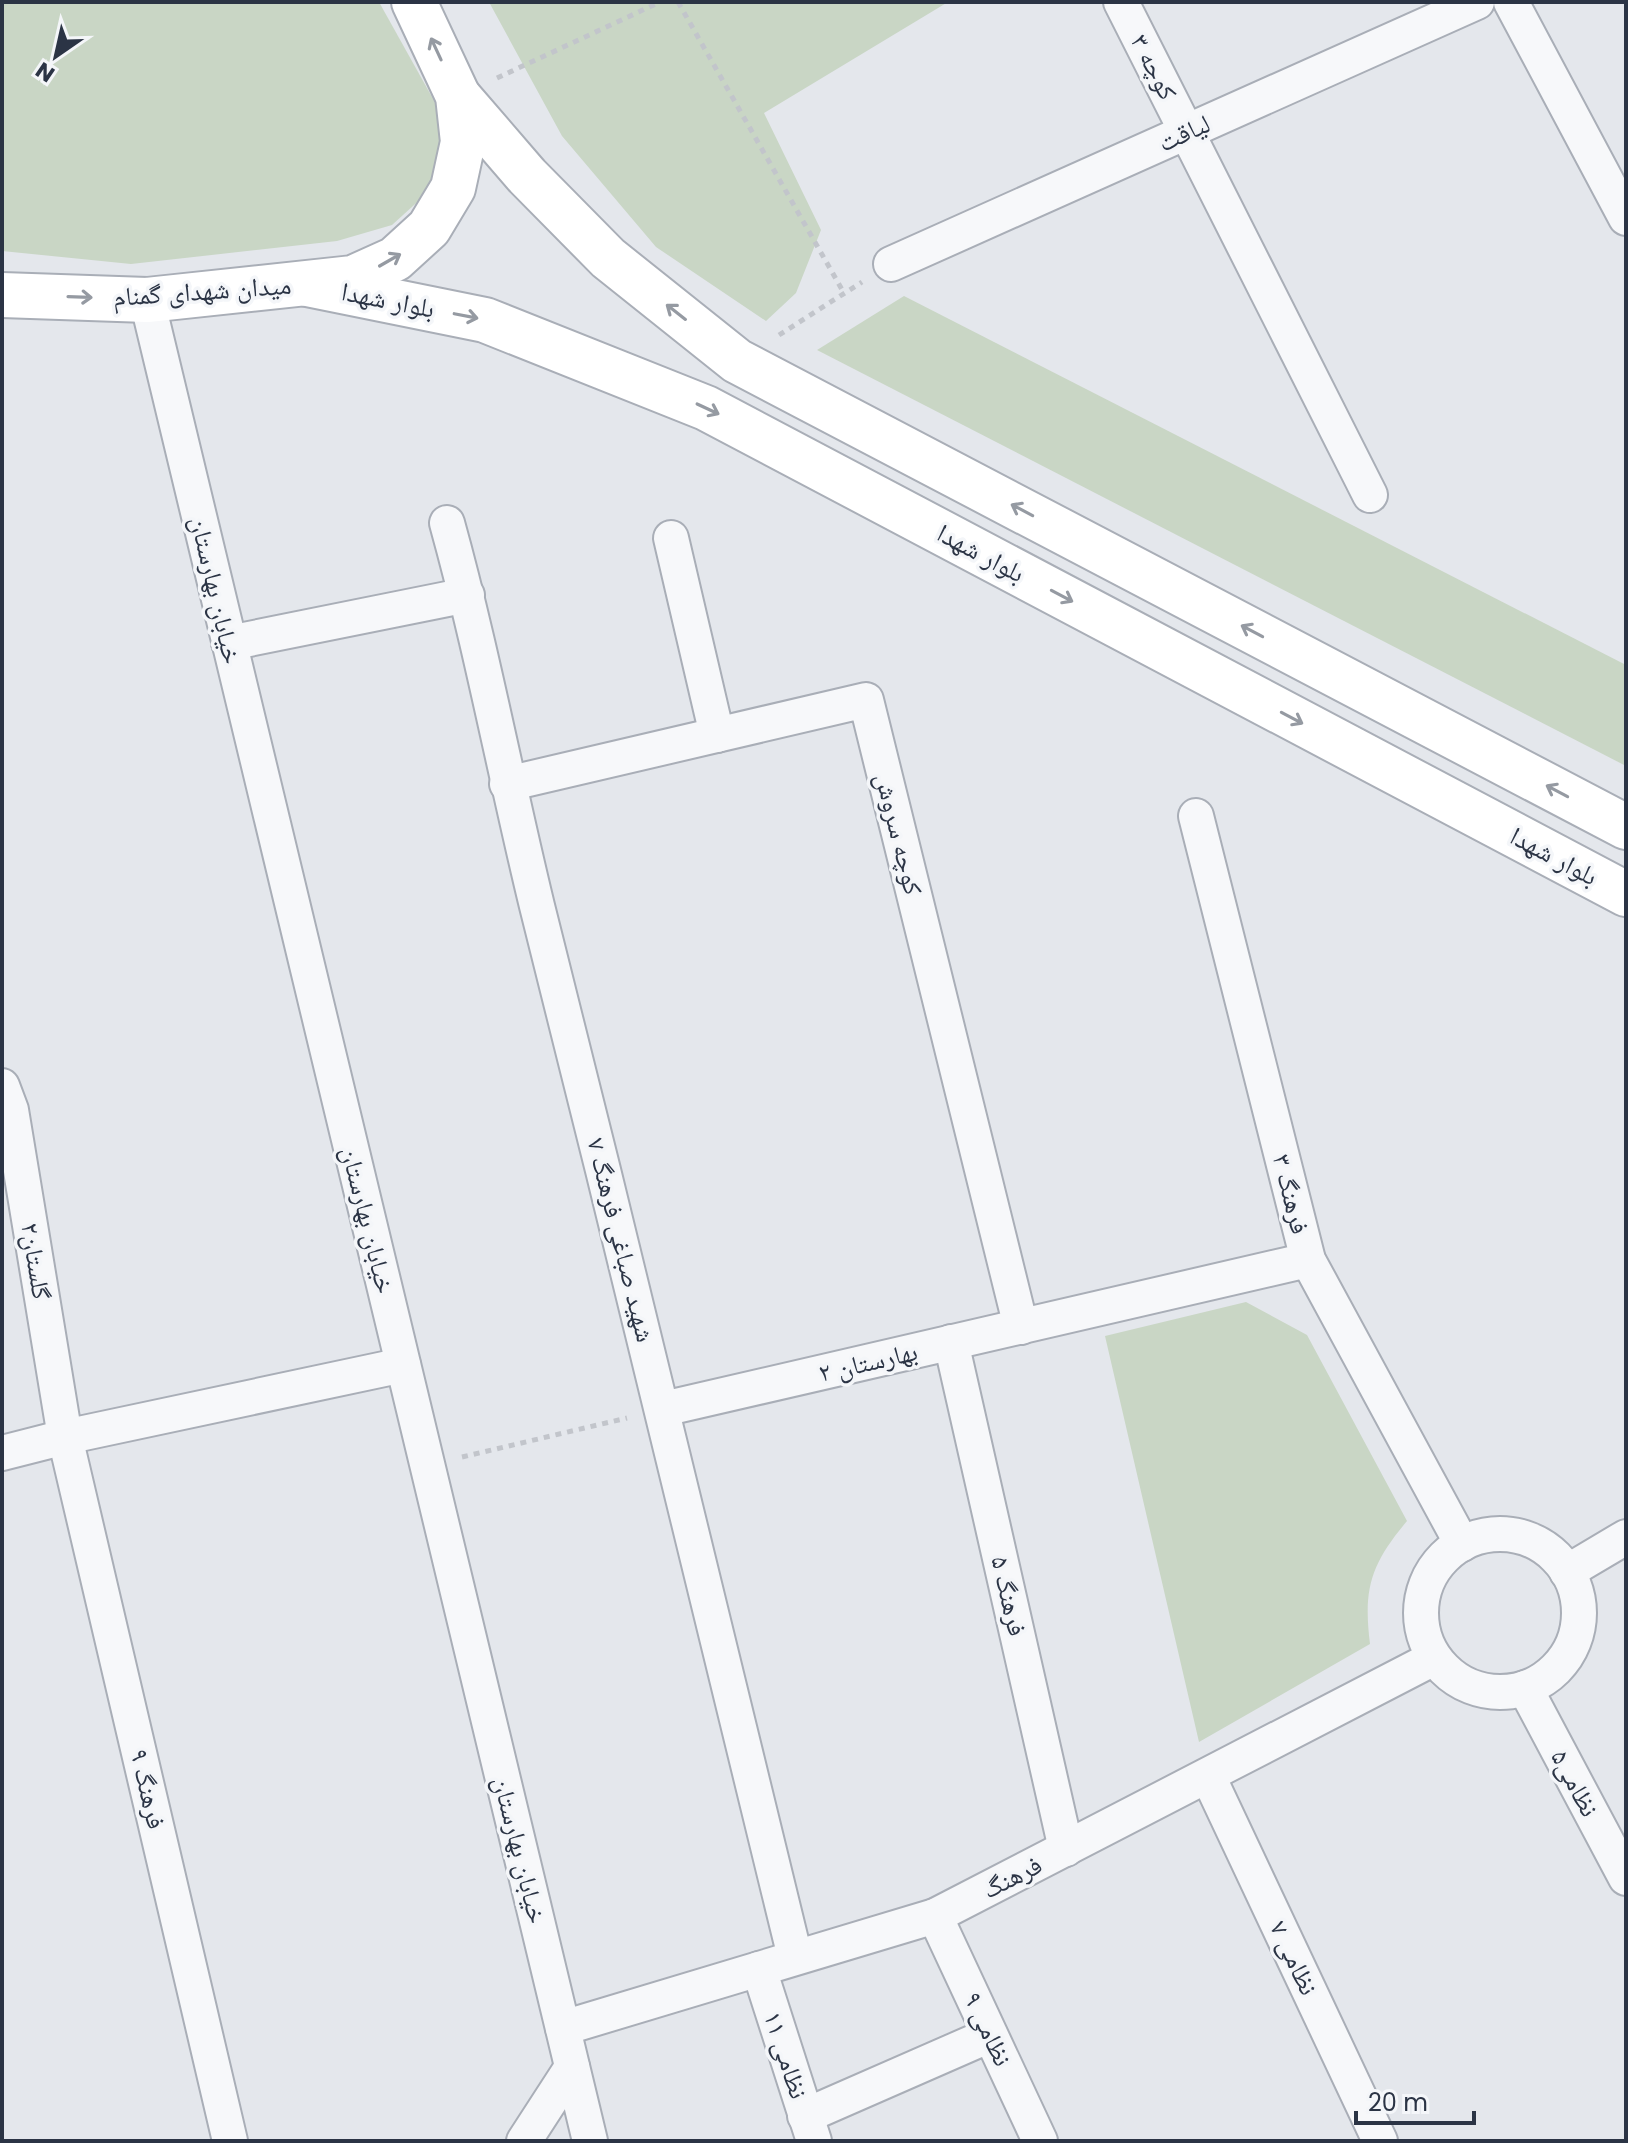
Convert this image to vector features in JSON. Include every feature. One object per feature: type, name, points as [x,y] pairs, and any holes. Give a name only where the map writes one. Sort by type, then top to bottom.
[{"type":"main road","name":"میدان شهدای گمنام","points":[[2,295],[147,300],[353,278],[395,259],[429,228],[453,188],[463,142],[458,96],[414,2]]},
{"type":"main road","points":[[458,96],[527,176],[608,258],[737,361],[1626,827]]},
{"type":"main road","name":"بلوار شهدا","points":[[307,284],[485,320],[706,408],[1626,894]]},
{"type":"street","name":"کوچه ۳","points":[[1121,2],[1370,495]]},
{"type":"street","name":"لیاقت","points":[[891,264],[1477,2]]},
{"type":"street","points":[[1511,2],[1626,218]]},
{"type":"street","name":"خیابان بهارستان","points":[[147,300],[590,2141]]},
{"type":"street","name":"شهید صباغی فرهنگ ۷","points":[[447,523],[467,595],[507,784],[663,1409],[795,1957]]},
{"type":"street","points":[[671,538],[717,735]]},
{"type":"street","points":[[229,643],[467,595]]},
{"type":"street","name":"کوچه سروش","points":[[507,784],[866,700],[1021,1327]]},
{"type":"street","name":"فرهنگ ۳","points":[[1196,816],[1308,1260],[1462,1544]]},
{"type":"street","name":"گلستان۲","points":[[2,1086],[11,1110],[65,1437]]},
{"type":"street","name":"بهارستان ۲","points":[[663,1409],[1308,1260]]},
{"type":"street","name":"فرهنگ ۵","points":[[951,1342],[1066,1849]]},
{"type":"street","points":[[2,1453],[403,1365]]},
{"type":"street","name":"فرهنگ ۹","points":[[65,1437],[230,2141]]},
{"type":"street","points":[[1508,1535],[1531,1541],[1551,1553],[1567,1572],[1576,1594],[1578,1617],[1574,1641],[1563,1661],[1546,1678],[1525,1688],[1499,1693],[1475,1688],[1452,1676],[1434,1658],[1423,1634],[1420,1608],[1426,1582],[1441,1560],[1462,1544],[1484,1536],[1508,1535]]},
{"type":"street","points":[[1567,1572],[1626,1537]]},
{"type":"street","name":"فرهنگ","points":[[563,2028],[935,1916],[1434,1658]]},
{"type":"street","name":"نظامی۵","points":[[1525,1688],[1626,1878]]},
{"type":"street","name":"نظامی ۷","points":[[1208,1776],[1380,2141]]},
{"type":"street","name":"نظامی ۹","points":[[935,1916],[1040,2141]]},
{"type":"street","name":"نظامی ۱۱","points":[[759,1969],[810,2128]]},
{"type":"street","points":[[810,2128],[990,2035]]},
{"type":"street","points":[[524,2141],[572,2067]]},
{"type":"path","points":[[458,96],[660,2]]},
{"type":"path","points":[[678,2],[844,293]]},
{"type":"path","points":[[737,361],[891,264]]},
{"type":"path","points":[[427,1465],[663,1409]]},
{"type":"green space","points":[[2,2],[379,2],[437,106],[442,153],[424,196],[392,225],[337,241],[131,264],[2,251]]},
{"type":"green space","points":[[489,2],[948,2],[764,113],[821,230],[796,293],[766,321],[656,247],[562,136]]},
{"type":"green space","points":[[904,296],[1626,665],[1626,766],[817,350]]},
{"type":"green space","points":[[1246,1302],[1307,1335],[1407,1521],[1385,1550],[1372,1578],[1368,1607],[1370,1644],[1199,1742],[1105,1336]]}]
